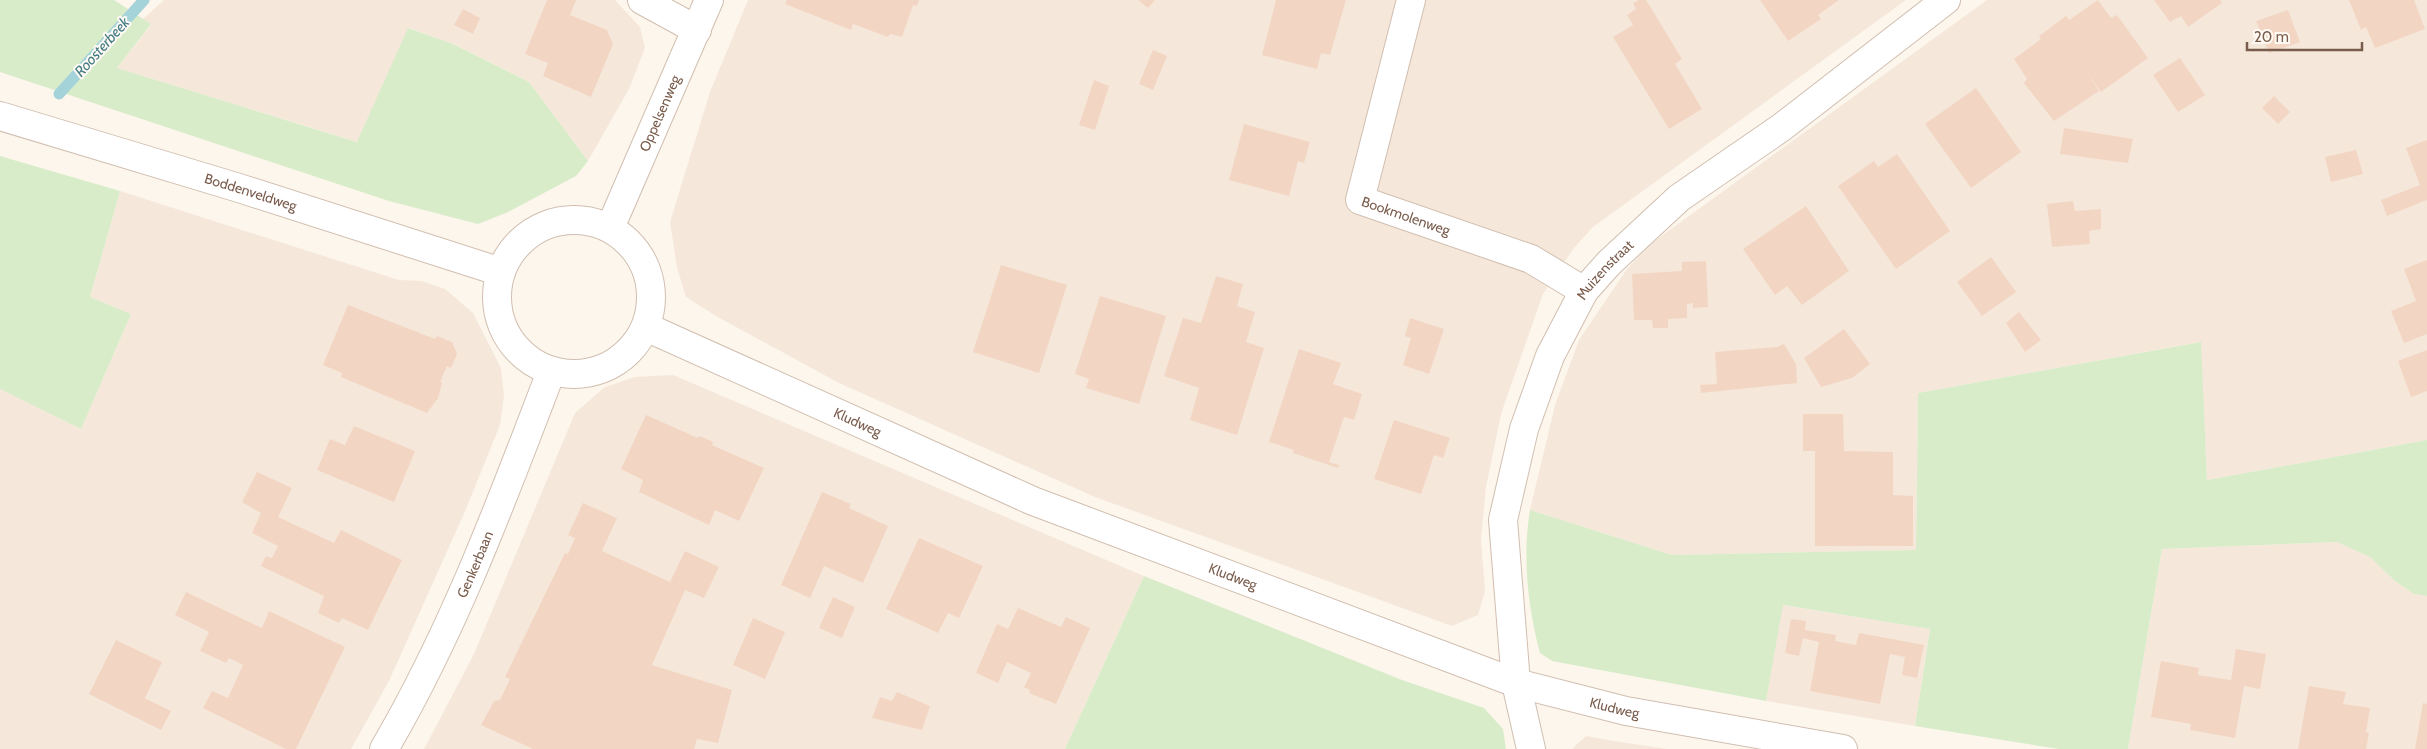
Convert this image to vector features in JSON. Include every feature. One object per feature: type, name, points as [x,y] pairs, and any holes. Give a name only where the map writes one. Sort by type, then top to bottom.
[{"type":"street","points":[[642,0],[697,30]]},
{"type":"street","name":"Oppelsenweg","points":[[610,228],[709,0]]},
{"type":"street","name":"Bookmolenweg","points":[[1411,0],[1360,200],[1531,259],[1584,291]]},
{"type":"street","name":"Muizenstraat","points":[[1531,749],[1516,683],[1503,520],[1524,429],[1550,356],[1584,291],[1621,250],[1679,198],[1782,127],[1946,0]]},
{"type":"street","name":"Boddenveldweg","points":[[0,116],[239,188],[500,272]]},
{"type":"street","points":[[578,218],[610,228],[629,241],[643,260],[651,289],[652,305],[646,328],[630,351],[607,368],[580,375],[552,372],[524,357],[504,332],[496,303],[500,272],[517,243],[545,225],[578,218]]},
{"type":"street","name":"Kludweg","points":[[646,328],[1033,501],[1516,683],[1626,711],[1843,749]]},
{"type":"street","name":"Genkerbaan","points":[[384,749],[463,596],[552,372]]},
{"type":"shaded area","points":[[164,0],[615,0],[640,27],[645,48],[629,89],[588,161],[529,82],[453,44],[409,28],[358,142],[117,68],[151,25],[143,19]]},
{"type":"shaded area","points":[[748,0],[1906,0],[1593,227],[1574,248],[1543,294],[1501,414],[1486,487],[1481,539],[1485,591],[1478,615],[1452,626],[1095,497],[839,383],[716,316],[686,297],[677,268],[670,222],[710,92]]},
{"type":"shaded area","points":[[1987,0],[2427,0],[2427,440],[2207,480],[2200,342],[1918,393],[1916,550],[1672,555],[1530,510],[1555,405],[1579,340],[1627,269],[1649,245]]},
{"type":"shaded area","points":[[120,191],[399,280],[422,281],[445,289],[473,313],[501,368],[504,395],[500,425],[466,509],[389,681],[351,749],[0,749],[0,389],[81,429],[131,314],[90,297]]},
{"type":"shaded area","points":[[673,375],[1144,576],[1065,749],[424,749],[474,654],[575,413],[605,387],[635,377]]},
{"type":"shaded area","points":[[2337,542],[2370,557],[2395,581],[2414,594],[2427,596],[2427,749],[2128,749],[2162,549]]},
{"type":"shaded area","points":[[1782,605],[1930,629],[1915,726],[1766,701]]},
{"type":"shaded area","points":[[1586,736],[1614,741],[1667,749],[1572,749]]},
{"type":"green space","points":[[0,0],[114,0],[151,24],[117,68],[357,142],[408,28],[453,44],[529,82],[588,161],[576,176],[508,212],[478,224],[389,201],[0,72]]},
{"type":"green space","points":[[0,156],[120,191],[90,297],[131,314],[81,429],[0,389]]},
{"type":"green space","points":[[2201,342],[2207,480],[2427,440],[2427,596],[2414,594],[2395,581],[2370,557],[2337,542],[2162,549],[2128,749],[2059,749],[1915,726],[1930,629],[1783,605],[1766,701],[1552,661],[1540,653],[1529,600],[1526,564],[1530,510],[1672,555],[1916,550],[1918,393]]},
{"type":"green space","points":[[1144,576],[1402,680],[1484,708],[1503,729],[1506,749],[1065,749]]},
{"type":"building","points":[[547,0],[576,0],[570,15],[607,30],[613,44],[591,97],[543,76],[548,63],[525,54]]},
{"type":"building","points":[[787,0],[919,0],[917,6],[913,5],[902,37],[890,34],[888,37],[853,24],[851,30],[785,4]]},
{"type":"building","points":[[1138,0],[1155,0],[1148,8]]},
{"type":"building","points":[[1276,0],[1346,0],[1330,55],[1321,53],[1317,69],[1262,55]]},
{"type":"building","points":[[1639,0],[1646,0],[1682,59],[1675,64],[1702,109],[1669,129],[1613,37],[1633,25],[1627,15],[1636,9],[1633,3]]},
{"type":"building","points":[[1760,0],[1839,0],[1818,15],[1821,19],[1788,41]]},
{"type":"building","points":[[2098,0],[2111,18],[2117,15],[2148,58],[2101,92],[2087,72],[2099,91],[2054,121],[2024,83],[2027,79],[2014,59],[2041,39],[2039,36],[2066,16],[2069,20]]},
{"type":"building","points":[[2154,0],[2220,0],[2222,3],[2188,27],[2181,16],[2170,22]]},
{"type":"building","points":[[2349,0],[2414,0],[2425,29],[2375,48],[2366,27],[2361,30]]},
{"type":"building","points":[[463,9],[480,18],[473,34],[454,25]]},
{"type":"building","points":[[2288,10],[2300,42],[2269,53],[2256,21]]},
{"type":"building","points":[[1153,50],[1167,56],[1153,90],[1139,84]]},
{"type":"building","points":[[2180,58],[2205,95],[2178,112],[2153,75]]},
{"type":"building","points":[[1094,80],[1109,86],[1095,130],[1079,125]]},
{"type":"building","points":[[1976,88],[2021,152],[1971,188],[1925,124]]},
{"type":"building","points":[[2274,96],[2290,112],[2278,124],[2262,108]]},
{"type":"building","points":[[1244,124],[1310,142],[1304,163],[1298,161],[1289,196],[1229,180]]},
{"type":"building","points":[[2064,128],[2133,139],[2128,163],[2060,154]]},
{"type":"building","points":[[2427,140],[2427,200],[2387,216],[2381,200],[2420,185],[2406,148]]},
{"type":"building","points":[[2356,150],[2363,174],[2331,182],[2325,157]]},
{"type":"building","points":[[1897,154],[1950,231],[1896,269],[1838,186],[1874,161],[1878,167]]},
{"type":"building","points":[[2073,201],[2075,211],[2101,209],[2101,229],[2089,231],[2090,244],[2052,247],[2047,204]]},
{"type":"building","points":[[1806,206],[1849,271],[1802,305],[1787,286],[1775,295],[1743,249]]},
{"type":"building","points":[[1991,257],[2016,292],[1982,316],[1957,282]]},
{"type":"building","points":[[2427,260],[2427,334],[2404,343],[2391,311],[2416,301],[2404,269]]},
{"type":"building","points":[[1706,261],[1708,307],[1693,308],[1693,303],[1687,304],[1687,318],[1668,319],[1668,328],[1653,328],[1652,320],[1634,320],[1632,274],[1682,271],[1682,262]]},
{"type":"building","points":[[1001,265],[1067,285],[1039,373],[973,352]]},
{"type":"building","points":[[1216,276],[1243,284],[1237,306],[1255,312],[1246,342],[1264,348],[1237,435],[1190,420],[1199,388],[1164,376],[1183,318],[1201,323]]},
{"type":"building","points":[[1100,296],[1166,316],[1139,404],[1086,388],[1089,379],[1075,374]]},
{"type":"building","points":[[348,305],[435,339],[437,336],[452,342],[457,354],[451,368],[447,366],[440,382],[442,383],[438,398],[427,413],[341,377],[342,373],[323,365]]},
{"type":"building","points":[[2019,312],[2041,340],[2025,352],[2006,323]]},
{"type":"building","points":[[1410,318],[1444,329],[1429,374],[1403,365],[1411,338],[1405,336]]},
{"type":"building","points":[[1844,329],[1870,364],[1852,378],[1821,387],[1804,358]]},
{"type":"building","points":[[1784,344],[1796,364],[1797,383],[1701,393],[1700,385],[1717,384],[1715,352],[1777,347]]},
{"type":"building","points":[[1299,349],[1341,363],[1333,384],[1362,394],[1354,420],[1344,417],[1329,462],[1339,465],[1338,468],[1293,453],[1294,450],[1269,442]]},
{"type":"building","points":[[2427,350],[2427,391],[2411,397],[2398,361]]},
{"type":"building","points":[[1803,414],[1843,414],[1844,451],[1893,452],[1893,495],[1913,496],[1913,546],[1815,546],[1815,451],[1803,451]]},
{"type":"building","points":[[646,415],[698,438],[700,436],[713,442],[712,445],[764,468],[739,521],[715,510],[709,525],[639,492],[643,480],[621,469]]},
{"type":"building","points":[[1394,420],[1450,438],[1443,458],[1434,455],[1421,494],[1374,479]]},
{"type":"building","points":[[354,426],[415,451],[394,502],[317,470],[330,439],[345,445]]},
{"type":"building","points":[[257,472],[292,488],[278,517],[334,543],[341,530],[402,560],[368,630],[342,618],[339,623],[318,613],[324,596],[261,566],[266,556],[272,558],[278,546],[252,533],[261,513],[242,502]]},
{"type":"building","points":[[822,492],[851,504],[849,508],[888,526],[863,583],[824,566],[810,598],[781,585]]},
{"type":"building","points":[[583,503],[617,518],[602,551],[670,582],[685,551],[719,567],[704,598],[685,590],[652,665],[732,690],[718,743],[697,739],[694,749],[533,749],[481,725],[494,701],[500,700],[510,679],[505,677],[565,553],[568,554],[575,538],[568,535]]},
{"type":"building","points":[[919,538],[983,566],[959,618],[948,613],[938,633],[886,609]]},
{"type":"building","points":[[186,592],[262,628],[269,611],[345,647],[296,749],[286,749],[203,708],[212,691],[228,698],[243,665],[229,658],[226,663],[200,651],[209,632],[175,615]]},
{"type":"building","points":[[833,597],[855,607],[842,638],[819,628]]},
{"type":"building","points":[[1018,608],[1061,627],[1066,617],[1090,628],[1056,704],[1029,693],[1030,690],[1024,687],[1031,673],[1007,662],[998,683],[976,673],[997,624],[1008,629]]},
{"type":"building","points":[[753,618],[785,632],[765,679],[733,665]]},
{"type":"building","points":[[1791,619],[1806,621],[1805,630],[1836,635],[1835,641],[1856,645],[1859,633],[1924,645],[1917,678],[1902,675],[1905,657],[1890,654],[1880,704],[1810,691],[1819,642],[1803,638],[1799,656],[1785,653]]},
{"type":"building","points":[[116,640],[162,662],[145,698],[140,696],[171,711],[161,730],[89,694]]},
{"type":"building","points":[[2236,649],[2266,654],[2260,689],[2244,686],[2235,738],[2190,730],[2191,724],[2151,717],[2161,661],[2199,668],[2198,675],[2231,680]]},
{"type":"building","points":[[2309,686],[2346,692],[2343,704],[2370,708],[2366,732],[2369,733],[2366,749],[2298,749]]},
{"type":"building","points":[[897,692],[930,706],[922,730],[872,718],[880,697],[892,701]]},
{"type":"building","points":[[2423,703],[2427,704],[2427,749],[2415,749]]},
{"type":"waterway","name":"Roosterbeek","points":[[59,94],[144,0]]}]
